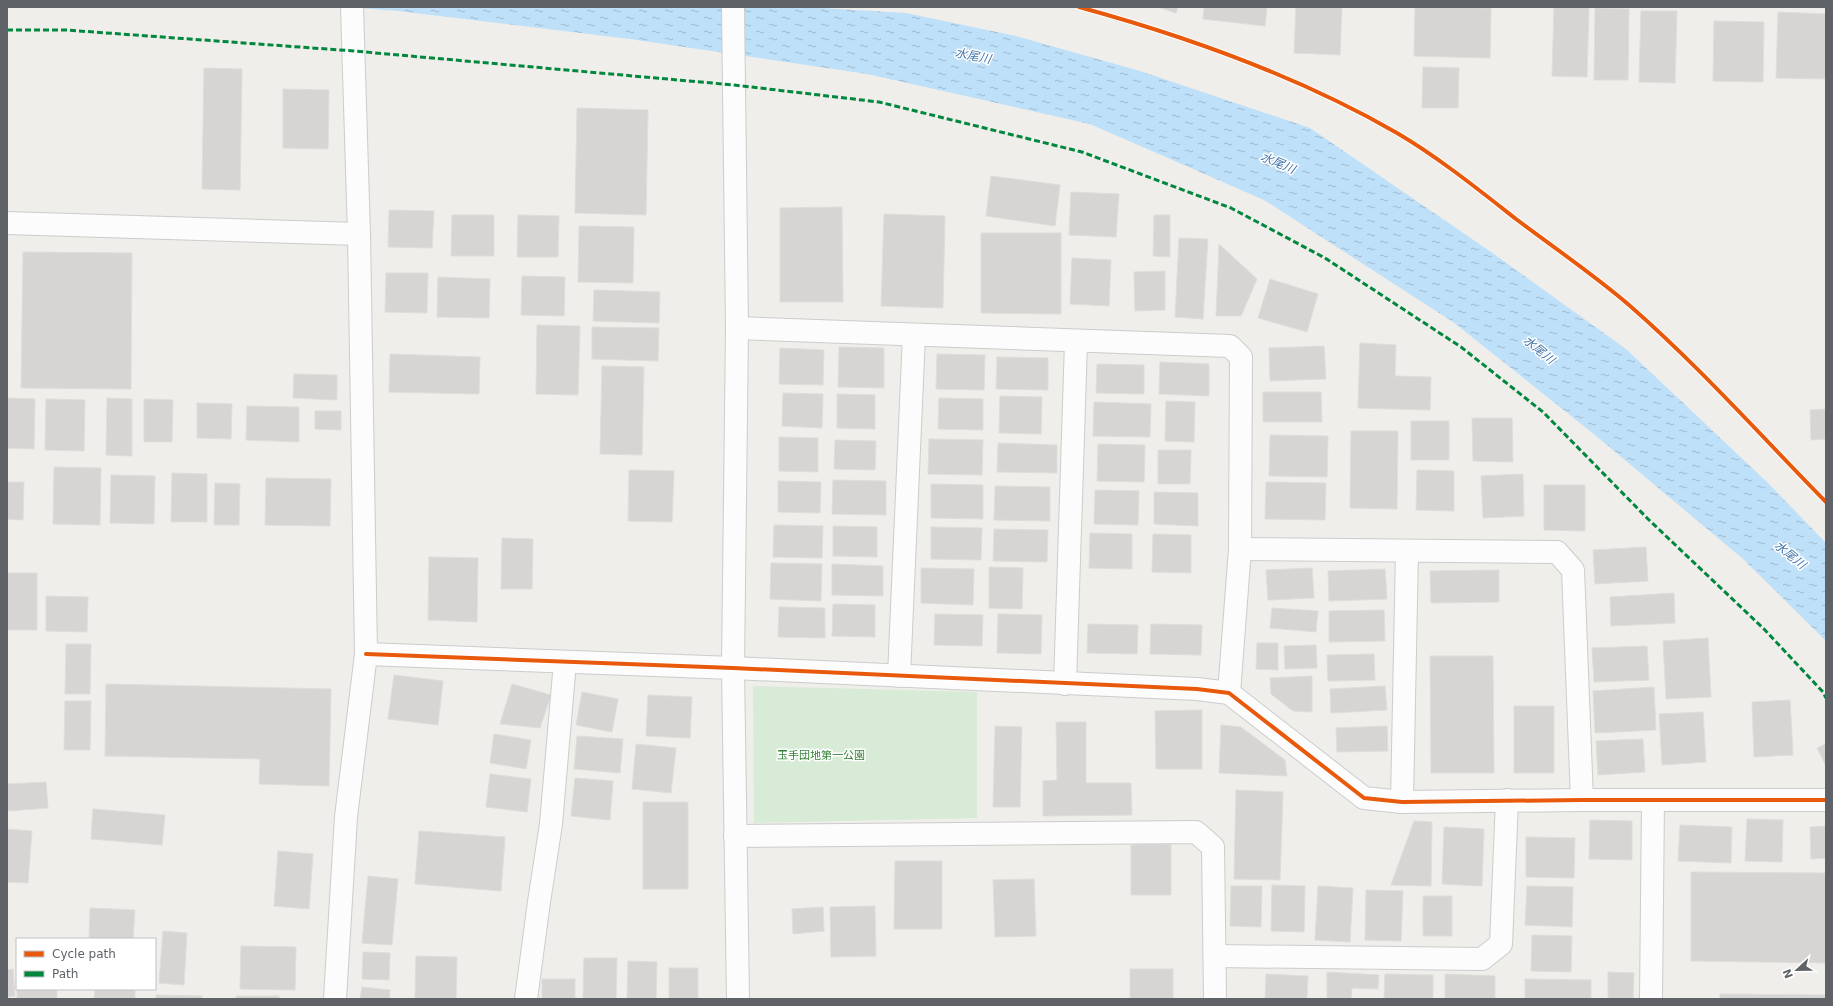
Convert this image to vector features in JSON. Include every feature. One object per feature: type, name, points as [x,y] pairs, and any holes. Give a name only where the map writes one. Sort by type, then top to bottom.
[{"type":"street","points":[[335,999],[346,817],[366,654],[359,234],[352,7]]},
{"type":"street","points":[[733,7],[737,328],[733,668],[738,999]]},
{"type":"street","points":[[7,223],[359,234]]},
{"type":"street","points":[[737,328],[1076,342],[1230,346],[1241,357],[1240,548],[1229,692]]},
{"type":"street","points":[[899,676],[914,335]]},
{"type":"street","points":[[1065,684],[1076,342]]},
{"type":"street","points":[[1240,548],[1557,552],[1573,570],[1582,800]]},
{"type":"street","points":[[1402,802],[1407,550]]},
{"type":"street","points":[[366,654],[733,668],[1197,689],[1229,692],[1364,798],[1402,802],[1507,800],[1826,800]]},
{"type":"street","points":[[526,999],[551,824],[565,662]]},
{"type":"street","points":[[1216,956],[1482,959],[1501,944],[1507,800]]},
{"type":"street","points":[[1651,999],[1653,800]]},
{"type":"street","points":[[735,836],[1196,832],[1213,847],[1216,999]]},
{"type":"green space","name":"玉手団地第一公園","points":[[753,686],[977,692],[977,818],[754,823]]},
{"type":"water","name":"水尾川","points":[[345,7],[805,7],[906,13],[1016,36],[1140,71],[1310,128],[1491,252],[1626,349],[1768,483],[1826,543],[1826,641],[1743,559],[1595,435],[1453,322],[1264,200],[1090,124],[867,74],[630,39],[398,11]]},
{"type":"building","points":[[1158,7],[1178,7],[1176,13]]},
{"type":"building","points":[[1204,7],[1267,7],[1265,26],[1203,19]]},
{"type":"building","points":[[1296,7],[1342,7],[1340,55],[1294,53]]},
{"type":"building","points":[[1415,7],[1491,8],[1490,58],[1414,56]]},
{"type":"building","points":[[1554,7],[1589,7],[1587,77],[1552,76]]},
{"type":"building","points":[[1595,8],[1629,9],[1628,80],[1594,80]]},
{"type":"building","points":[[1641,11],[1677,11],[1675,83],[1639,82]]},
{"type":"building","points":[[1778,12],[1826,14],[1826,79],[1776,78]]},
{"type":"building","points":[[1714,21],[1764,22],[1763,82],[1713,81]]},
{"type":"building","points":[[1423,67],[1459,68],[1458,108],[1422,108]]},
{"type":"building","points":[[204,68],[242,69],[240,190],[202,189]]},
{"type":"building","points":[[283,89],[329,90],[328,149],[283,148]]},
{"type":"building","points":[[577,108],[648,110],[646,215],[575,213]]},
{"type":"building","points":[[991,176],[1060,185],[1055,226],[986,216]]},
{"type":"building","points":[[1071,192],[1119,194],[1116,237],[1069,235]]},
{"type":"building","points":[[842,207],[843,302],[780,302],[780,208]]},
{"type":"building","points":[[389,210],[434,211],[432,248],[388,247]]},
{"type":"building","points":[[884,214],[945,216],[943,308],[881,306]]},
{"type":"building","points":[[452,215],[494,215],[494,256],[451,256]]},
{"type":"building","points":[[518,215],[559,216],[558,257],[517,257]]},
{"type":"building","points":[[1154,215],[1170,215],[1170,257],[1153,256]]},
{"type":"building","points":[[579,226],[634,227],[633,283],[578,282]]},
{"type":"building","points":[[981,233],[1061,233],[1061,314],[981,313]]},
{"type":"building","points":[[1179,238],[1208,239],[1203,319],[1175,317]]},
{"type":"building","points":[[1219,244],[1257,279],[1241,316],[1216,316]]},
{"type":"building","points":[[23,252],[132,253],[131,389],[21,388]]},
{"type":"building","points":[[1072,258],[1111,260],[1109,306],[1070,304]]},
{"type":"building","points":[[1165,271],[1165,310],[1135,311],[1134,272]]},
{"type":"building","points":[[386,273],[428,273],[427,313],[385,312]]},
{"type":"building","points":[[522,276],[565,277],[564,316],[521,315]]},
{"type":"building","points":[[438,277],[490,279],[489,318],[437,317]]},
{"type":"building","points":[[1270,279],[1318,294],[1307,332],[1258,318]]},
{"type":"building","points":[[594,290],[660,292],[659,323],[593,321]]},
{"type":"building","points":[[537,325],[580,326],[578,395],[536,394]]},
{"type":"building","points":[[592,327],[659,328],[658,361],[592,359]]},
{"type":"building","points":[[1360,343],[1396,345],[1395,376],[1431,377],[1430,410],[1358,408]]},
{"type":"building","points":[[1324,346],[1326,379],[1270,381],[1269,348]]},
{"type":"building","points":[[839,347],[884,348],[884,388],[838,387]]},
{"type":"building","points":[[780,348],[824,350],[823,385],[779,384]]},
{"type":"building","points":[[390,354],[480,357],[479,394],[389,392]]},
{"type":"building","points":[[937,354],[985,355],[984,390],[936,389]]},
{"type":"building","points":[[997,357],[1048,358],[1048,390],[996,389]]},
{"type":"building","points":[[1160,362],[1209,364],[1209,396],[1159,394]]},
{"type":"building","points":[[1097,364],[1144,365],[1144,394],[1096,393]]},
{"type":"building","points":[[602,366],[644,367],[642,455],[600,454]]},
{"type":"building","points":[[294,374],[337,375],[337,400],[293,398]]},
{"type":"building","points":[[1263,392],[1321,392],[1322,422],[1263,422]]},
{"type":"building","points":[[783,393],[823,394],[822,428],[782,426]]},
{"type":"building","points":[[837,394],[875,395],[875,429],[837,428]]},
{"type":"building","points":[[1000,396],[1042,397],[1041,434],[999,433]]},
{"type":"building","points":[[7,398],[35,399],[34,449],[7,448]]},
{"type":"building","points":[[107,398],[132,399],[132,456],[106,455]]},
{"type":"building","points":[[939,398],[983,399],[983,430],[938,429]]},
{"type":"building","points":[[46,399],[85,400],[84,451],[45,450]]},
{"type":"building","points":[[144,399],[173,400],[172,442],[144,442]]},
{"type":"building","points":[[1166,401],[1195,402],[1194,442],[1165,441]]},
{"type":"building","points":[[1094,402],[1151,404],[1150,437],[1093,436]]},
{"type":"building","points":[[197,403],[232,404],[231,439],[197,438]]},
{"type":"building","points":[[247,406],[299,407],[299,442],[246,440]]},
{"type":"building","points":[[1826,409],[1826,439],[1811,440],[1810,410]]},
{"type":"building","points":[[315,411],[341,411],[341,430],[315,429]]},
{"type":"building","points":[[1472,418],[1512,418],[1513,462],[1473,461]]},
{"type":"building","points":[[1411,421],[1449,421],[1449,460],[1411,460]]},
{"type":"building","points":[[1351,431],[1398,431],[1397,509],[1350,508]]},
{"type":"building","points":[[1270,435],[1328,436],[1327,477],[1269,476]]},
{"type":"building","points":[[779,437],[818,438],[818,472],[779,471]]},
{"type":"building","points":[[929,439],[983,440],[982,475],[928,474]]},
{"type":"building","points":[[835,440],[876,441],[875,470],[834,469]]},
{"type":"building","points":[[998,443],[1057,445],[1057,473],[997,472]]},
{"type":"building","points":[[1098,444],[1145,445],[1144,482],[1097,481]]},
{"type":"building","points":[[1158,450],[1191,450],[1190,484],[1158,484]]},
{"type":"building","points":[[54,467],[101,468],[100,525],[53,524]]},
{"type":"building","points":[[629,470],[674,471],[672,522],[628,521]]},
{"type":"building","points":[[1417,470],[1454,471],[1454,511],[1416,510]]},
{"type":"building","points":[[172,473],[207,474],[207,522],[171,522]]},
{"type":"building","points":[[1523,474],[1524,516],[1483,518],[1481,476]]},
{"type":"building","points":[[111,475],[155,476],[154,524],[110,523]]},
{"type":"building","points":[[266,478],[331,479],[330,526],[265,525]]},
{"type":"building","points":[[833,480],[886,481],[886,515],[832,514]]},
{"type":"building","points":[[778,481],[821,482],[820,513],[778,512]]},
{"type":"building","points":[[7,482],[24,482],[23,520],[7,519]]},
{"type":"building","points":[[1266,482],[1326,483],[1325,520],[1265,519]]},
{"type":"building","points":[[215,483],[240,484],[239,525],[214,525]]},
{"type":"building","points":[[931,484],[983,485],[983,519],[931,518]]},
{"type":"building","points":[[1544,485],[1585,485],[1585,531],[1544,530]]},
{"type":"building","points":[[995,486],[1050,487],[1050,521],[994,520]]},
{"type":"building","points":[[1095,490],[1139,491],[1138,525],[1094,524]]},
{"type":"building","points":[[1154,492],[1198,493],[1198,526],[1154,524]]},
{"type":"building","points":[[774,525],[823,526],[822,558],[773,557]]},
{"type":"building","points":[[833,526],[877,527],[877,557],[833,556]]},
{"type":"building","points":[[931,527],[982,528],[981,560],[931,559]]},
{"type":"building","points":[[994,529],[1048,530],[1047,562],[993,561]]},
{"type":"building","points":[[1090,533],[1132,534],[1132,569],[1089,568]]},
{"type":"building","points":[[1153,534],[1191,535],[1191,573],[1152,572]]},
{"type":"building","points":[[502,538],[533,539],[532,589],[501,589]]},
{"type":"building","points":[[1646,547],[1648,581],[1595,584],[1593,550]]},
{"type":"building","points":[[429,557],[478,558],[477,622],[428,620]]},
{"type":"building","points":[[771,563],[822,564],[821,601],[770,599]]},
{"type":"building","points":[[832,564],[883,566],[883,596],[832,595]]},
{"type":"building","points":[[989,567],[1023,568],[1022,609],[989,608]]},
{"type":"building","points":[[921,568],[974,569],[973,605],[921,603]]},
{"type":"building","points":[[1312,568],[1314,598],[1268,600],[1266,570]]},
{"type":"building","points":[[1385,569],[1387,599],[1329,601],[1328,571]]},
{"type":"building","points":[[1499,570],[1499,602],[1431,603],[1430,571]]},
{"type":"building","points":[[7,573],[37,573],[37,630],[7,630]]},
{"type":"building","points":[[1674,593],[1675,623],[1611,626],[1610,597]]},
{"type":"building","points":[[46,596],[88,597],[87,632],[46,631]]},
{"type":"building","points":[[833,604],[875,605],[875,637],[832,636]]},
{"type":"building","points":[[779,607],[825,608],[825,638],[778,637]]},
{"type":"building","points":[[1272,608],[1318,611],[1316,632],[1270,628]]},
{"type":"building","points":[[1384,610],[1385,641],[1329,642],[1329,611]]},
{"type":"building","points":[[935,614],[983,615],[982,646],[934,645]]},
{"type":"building","points":[[998,614],[1042,615],[1041,654],[997,653]]},
{"type":"building","points":[[1088,624],[1138,625],[1137,654],[1087,653]]},
{"type":"building","points":[[1151,624],[1202,625],[1201,655],[1150,654]]},
{"type":"building","points":[[1708,638],[1711,697],[1666,699],[1663,641]]},
{"type":"building","points":[[1257,643],[1278,643],[1278,670],[1256,669]]},
{"type":"building","points":[[66,644],[91,644],[90,694],[65,694]]},
{"type":"building","points":[[1316,645],[1317,668],[1285,669],[1284,646]]},
{"type":"building","points":[[1647,646],[1649,680],[1594,682],[1592,648]]},
{"type":"building","points":[[1374,654],[1375,680],[1328,681],[1327,655]]},
{"type":"building","points":[[1430,656],[1493,656],[1494,773],[1431,773]]},
{"type":"building","points":[[394,675],[443,681],[438,725],[388,719]]},
{"type":"building","points":[[1312,676],[1312,712],[1293,711],[1271,694],[1270,678]]},
{"type":"building","points":[[106,684],[331,689],[329,786],[259,784],[260,759],[105,756]]},
{"type":"building","points":[[512,684],[551,695],[540,728],[500,724]]},
{"type":"building","points":[[1385,686],[1387,710],[1331,713],[1330,689]]},
{"type":"building","points":[[1654,687],[1656,730],[1595,733],[1593,691]]},
{"type":"building","points":[[582,692],[618,699],[612,732],[576,725]]},
{"type":"building","points":[[648,695],[692,697],[690,738],[646,736]]},
{"type":"building","points":[[1790,700],[1793,755],[1754,757],[1752,702]]},
{"type":"building","points":[[65,701],[91,701],[90,750],[64,750]]},
{"type":"building","points":[[1514,706],[1554,706],[1554,773],[1514,773]]},
{"type":"building","points":[[1202,710],[1202,769],[1156,769],[1155,711]]},
{"type":"building","points":[[1703,712],[1706,762],[1662,765],[1659,714]]},
{"type":"building","points":[[1056,722],[1086,722],[1086,783],[1131,783],[1132,815],[1043,816],[1043,781],[1057,780]]},
{"type":"building","points":[[1221,725],[1241,727],[1285,760],[1287,776],[1219,773]]},
{"type":"building","points":[[995,726],[1022,727],[1020,807],[993,807]]},
{"type":"building","points":[[1387,726],[1388,751],[1337,752],[1336,728]]},
{"type":"building","points":[[494,734],[531,740],[526,769],[490,763]]},
{"type":"building","points":[[577,736],[623,739],[620,773],[574,769]]},
{"type":"building","points":[[1643,739],[1645,772],[1598,775],[1596,741]]},
{"type":"building","points":[[636,744],[676,748],[671,793],[632,789]]},
{"type":"building","points":[[1826,744],[1826,766],[1817,748]]},
{"type":"building","points":[[490,774],[531,779],[527,812],[486,807]]},
{"type":"building","points":[[575,778],[613,781],[610,820],[571,816]]},
{"type":"building","points":[[46,782],[48,808],[7,811],[7,784]]},
{"type":"building","points":[[1236,790],[1283,792],[1280,880],[1234,879]]},
{"type":"building","points":[[643,802],[688,802],[688,889],[643,889]]},
{"type":"building","points":[[93,809],[165,815],[162,845],[91,839]]},
{"type":"building","points":[[1747,819],[1783,820],[1782,862],[1745,861]]},
{"type":"building","points":[[1590,820],[1632,821],[1632,860],[1589,859]]},
{"type":"building","points":[[1414,821],[1432,822],[1431,886],[1391,885]]},
{"type":"building","points":[[1680,825],[1732,827],[1731,863],[1678,861]]},
{"type":"building","points":[[1826,826],[1826,858],[1811,859],[1810,827]]},
{"type":"building","points":[[1444,827],[1484,829],[1482,886],[1442,884]]},
{"type":"building","points":[[7,829],[32,831],[28,883],[7,882]]},
{"type":"building","points":[[419,831],[505,837],[501,891],[415,884]]},
{"type":"building","points":[[1526,837],[1575,838],[1574,878],[1526,877]]},
{"type":"building","points":[[1171,844],[1171,895],[1131,895],[1131,845]]},
{"type":"building","points":[[278,851],[313,854],[309,909],[274,906]]},
{"type":"building","points":[[895,861],[942,861],[942,929],[894,929]]},
{"type":"building","points":[[1691,872],[1826,873],[1826,963],[1691,961]]},
{"type":"building","points":[[368,876],[398,879],[392,945],[362,943]]},
{"type":"building","points":[[1034,879],[1036,936],[995,937],[993,880]]},
{"type":"building","points":[[1272,885],[1305,886],[1304,932],[1271,931]]},
{"type":"building","points":[[1231,886],[1262,886],[1261,927],[1230,926]]},
{"type":"building","points":[[1318,886],[1353,888],[1350,942],[1315,940]]},
{"type":"building","points":[[1527,886],[1573,887],[1572,927],[1525,925]]},
{"type":"building","points":[[1366,890],[1403,891],[1401,941],[1365,940]]},
{"type":"building","points":[[1423,896],[1452,896],[1452,936],[1423,936]]},
{"type":"building","points":[[875,906],[876,956],[831,957],[830,907]]},
{"type":"building","points":[[823,907],[824,931],[793,934],[792,909]]},
{"type":"building","points":[[90,908],[135,910],[133,938],[89,938]]},
{"type":"building","points":[[163,931],[187,933],[184,985],[159,983]]},
{"type":"building","points":[[1532,935],[1572,936],[1571,972],[1531,971]]},
{"type":"building","points":[[241,946],[296,947],[295,990],[240,989]]},
{"type":"building","points":[[363,952],[390,953],[389,980],[362,979]]},
{"type":"building","points":[[416,956],[457,957],[456,999],[415,999]]},
{"type":"building","points":[[584,958],[617,958],[616,999],[583,999]]},
{"type":"building","points":[[628,961],[657,962],[656,999],[627,999]]},
{"type":"building","points":[[669,968],[698,968],[698,999],[669,999]]},
{"type":"building","points":[[13,969],[15,996],[7,997],[7,970]]},
{"type":"building","points":[[1130,969],[1173,969],[1173,999],[1130,999]]},
{"type":"building","points":[[1327,972],[1379,975],[1378,989],[1352,988],[1351,999],[1327,999]]},
{"type":"building","points":[[1608,972],[1634,973],[1633,999],[1608,999]]},
{"type":"building","points":[[1266,974],[1308,976],[1307,999],[1265,999]]},
{"type":"building","points":[[1385,974],[1433,975],[1433,999],[1384,999]]},
{"type":"building","points":[[1445,974],[1495,976],[1495,999],[1445,999]]},
{"type":"building","points":[[542,979],[575,979],[575,999],[542,999]]},
{"type":"building","points":[[1525,979],[1591,980],[1591,999],[1525,999]]},
{"type":"building","points":[[362,987],[390,990],[389,999],[360,999]]},
{"type":"building","points":[[17,990],[57,990],[57,999],[17,999]]},
{"type":"building","points":[[95,990],[135,990],[135,999],[94,999]]},
{"type":"building","points":[[1720,994],[1826,995],[1826,999],[1720,999]]},
{"type":"building","points":[[156,995],[202,996],[202,999],[156,999]]},
{"type":"building","points":[[236,996],[279,996],[279,999],[236,999]]},
{"type":"marked path","points":[[7,30],[66,30],[354,51],[734,85],[879,102],[1082,152],[1231,208],[1325,258],[1461,347],[1543,412],[1648,519],[1764,629],[1823,692],[1826,698]]},
{"type":"cycle path","points":[[1079,7],[1161,31],[1282,76],[1359,112],[1428,152],[1629,305],[1680,352],[1826,502]]},
{"type":"cycle path","points":[[366,654],[733,668],[1197,689],[1229,693],[1364,798],[1402,802],[1826,800]]}]
